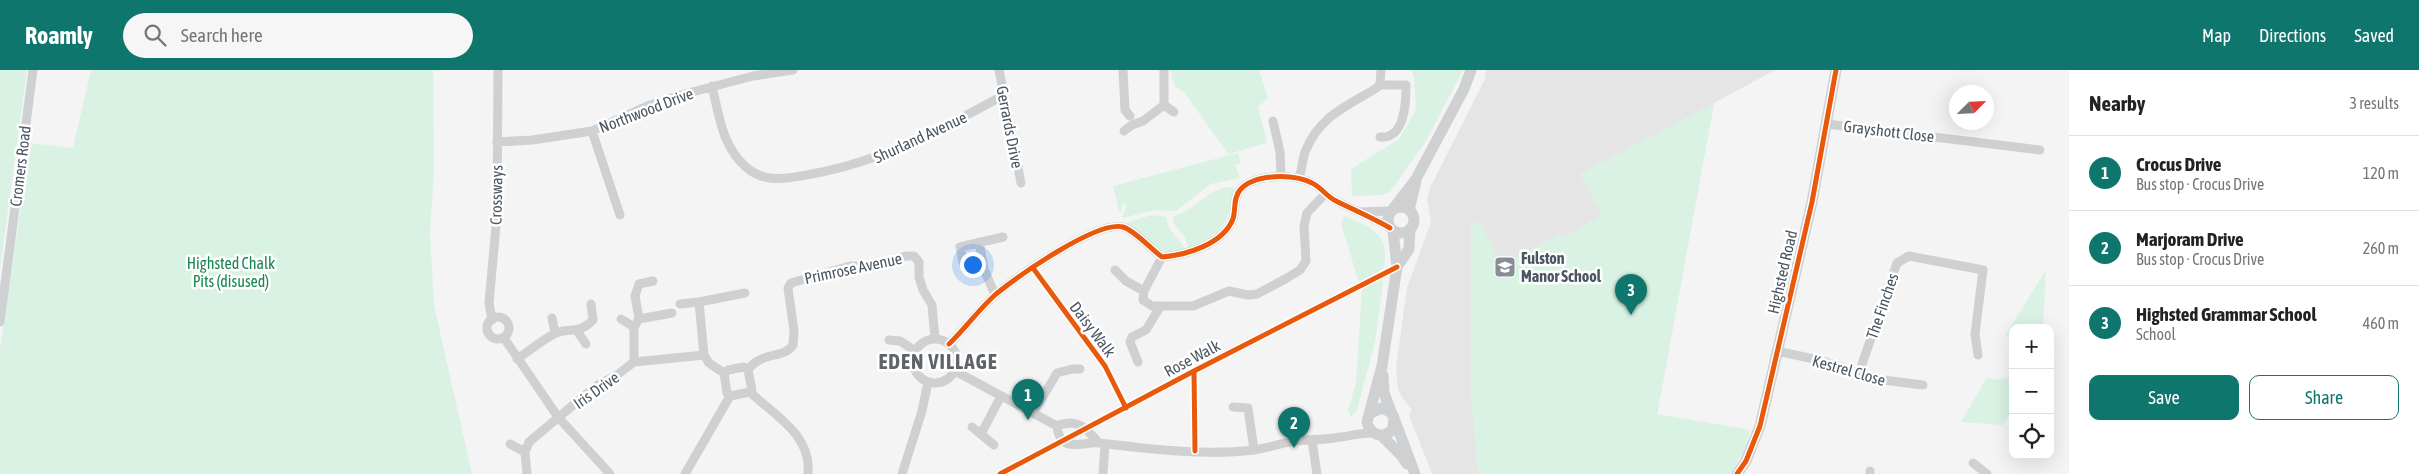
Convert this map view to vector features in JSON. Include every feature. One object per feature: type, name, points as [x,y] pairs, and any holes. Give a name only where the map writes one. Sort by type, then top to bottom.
[{"type":"street","name":"Cromers Road","points":[[0,322],[33,70]]},
{"type":"street","name":"Crossways","points":[[492,320],[489,313],[497,215],[498,70]]},
{"type":"street","name":"Northwood Drive","points":[[497,142],[532,140],[592,131],[647,106],[712,86],[753,76],[793,70]]},
{"type":"street","name":"Gerrards Drive","points":[[999,70],[1020,183]]},
{"type":"street","points":[[1123,70],[1125,110],[1130,116]]},
{"type":"street","points":[[1164,70],[1164,105]]},
{"type":"street","points":[[1380,85],[1381,70]]},
{"type":"street","points":[[1414,474],[1402,455],[1378,434],[1368,418],[1382,366],[1397,267],[1392,230],[1388,222],[1392,210],[1416,179],[1464,89],[1471,70]]},
{"type":"street","name":"Highsted Road","points":[[1737,474],[1746,461],[1760,426],[1812,202],[1836,70]]},
{"type":"street","points":[[1299,178],[1306,151],[1320,127],[1337,110],[1380,85],[1406,85],[1404,115],[1394,134],[1387,138],[1380,137]]},
{"type":"street","name":"Shurland Avenue","points":[[712,86],[726,141],[734,156],[748,169],[764,178],[780,179],[836,170],[884,156],[1004,95]]},
{"type":"street","points":[[1164,105],[1174,112]]},
{"type":"street","points":[[1124,132],[1132,125],[1143,121],[1164,105]]},
{"type":"street","points":[[1273,121],[1280,152],[1282,176]]},
{"type":"street","name":"Grayshott Close","points":[[1827,124],[2040,150]]},
{"type":"street","points":[[592,131],[620,214]]},
{"type":"street","points":[[949,344],[995,295],[1052,255],[1109,227],[1121,226],[1130,230],[1162,256],[1175,256],[1206,244],[1228,227],[1233,218],[1236,198],[1240,190],[1248,183],[1282,176],[1299,178],[1313,183],[1325,194],[1392,230],[1404,233],[1410,229]]},
{"type":"street","points":[[1409,210],[1416,179]]},
{"type":"street","points":[[1162,256],[1144,291],[1143,300],[1152,306],[1193,306],[1229,291],[1248,295],[1257,294],[1300,270],[1307,259],[1304,226],[1306,213],[1325,194]]},
{"type":"street","points":[[1359,212],[1392,210],[1402,206],[1409,210],[1414,217],[1410,229],[1409,249],[1397,267]]},
{"type":"street","points":[[963,262],[960,247],[1002,237]]},
{"type":"street","points":[[979,242],[984,269],[995,295]]},
{"type":"street","name":"Primrose Avenue","points":[[748,370],[757,359],[787,351],[793,345],[794,331],[788,288],[791,283],[850,266],[873,266],[906,256],[914,256],[919,262],[919,277],[923,290],[932,305],[936,339]]},
{"type":"street","name":"The Finches","points":[[1860,373],[1897,263],[1909,256],[1983,270],[1974,334],[1978,355]]},
{"type":"street","points":[[1116,270],[1126,281],[1144,291]]},
{"type":"street","points":[[652,281],[639,284],[636,291],[637,324],[634,362],[704,355]]},
{"type":"street","points":[[680,304],[745,293]]},
{"type":"street","points":[[699,302],[704,355],[709,364],[724,373]]},
{"type":"street","points":[[518,359],[555,333],[577,331],[593,320],[590,304]]},
{"type":"street","points":[[1138,362],[1130,342],[1132,337],[1146,330],[1160,307]]},
{"type":"street","points":[[622,319],[637,324],[672,313]]},
{"type":"street","name":"Crossways","points":[[502,318],[506,321],[509,331],[504,338],[498,339],[488,333],[488,327],[492,320],[502,318]]},
{"type":"street","points":[[552,318],[555,333]]},
{"type":"street","points":[[577,331],[586,344]]},
{"type":"street","name":"Crossways","points":[[504,338],[558,417],[610,474]]},
{"type":"street","points":[[936,339],[949,344],[957,359],[955,371],[946,380],[934,383],[921,378],[915,370],[913,359],[915,351],[924,342],[936,339]]},
{"type":"street","points":[[889,340],[900,341],[915,351]]},
{"type":"street","name":"Kestrel Close","points":[[1776,351],[1819,360],[1883,380],[1923,385]]},
{"type":"street","name":"Iris Drive","points":[[525,452],[529,442],[558,417],[596,386],[618,375],[634,362]]},
{"type":"street","points":[[1382,366],[1384,393],[1414,474]]},
{"type":"street","points":[[724,373],[728,370],[744,368],[748,370],[752,390],[750,392]]},
{"type":"street","points":[[1033,413],[1058,373],[1072,369],[1080,370]]},
{"type":"street","points":[[955,371],[1057,426],[1076,422],[1083,426],[1102,443],[1103,474]]},
{"type":"street","points":[[724,373],[727,393],[730,396]]},
{"type":"street","points":[[902,474],[922,411],[928,382]]},
{"type":"street","points":[[685,474],[730,396],[750,392]]},
{"type":"street","points":[[750,392],[800,437],[809,465],[808,474]]},
{"type":"street","points":[[981,434],[1001,396]]},
{"type":"street","points":[[1233,406],[1248,408],[1254,450]]},
{"type":"street","points":[[1357,433],[1368,418],[1381,408],[1394,417]]},
{"type":"street","points":[[1057,426],[1058,432],[1070,444],[1077,446],[1102,443],[1161,451],[1254,450],[1357,433],[1390,433],[1394,417]]},
{"type":"street","points":[[972,427],[994,446]]},
{"type":"street","points":[[1312,440],[1317,474]]},
{"type":"street","points":[[510,444],[525,452],[527,474]]},
{"type":"street","points":[[1973,463],[1987,474]]},
{"type":"shaded area","name":"Fulston Manor School","points":[[1486,70],[1775,70],[1714,103],[1657,414],[1695,474],[1432,474],[1409,415],[1412,410],[1398,389],[1396,367],[1407,288],[1431,222],[1427,199],[1430,188],[1485,79]]},
{"type":"green space","points":[[0,70],[27,70],[0,268]]},
{"type":"green space","name":"Highsted Chalk Pits (disused)","points":[[91,70],[433,70],[434,171],[430,234],[434,305],[472,474],[0,474],[0,349],[30,143],[73,148]]},
{"type":"green space","points":[[1171,70],[1259,70],[1268,98],[1258,107],[1267,143],[1228,154],[1184,92],[1174,83]]},
{"type":"green space","points":[[1411,70],[1463,70],[1426,141],[1390,192],[1382,195],[1352,196],[1351,169],[1399,139],[1416,110],[1414,77]]},
{"type":"green space","points":[[1714,103],[1657,414],[1750,430],[1746,448],[1730,474],[1478,474],[1471,398],[1471,225],[1479,220],[1502,266],[1560,234],[1562,238],[1602,215],[1580,174]]},
{"type":"green space","points":[[1238,153],[1241,164],[1235,165],[1240,178],[1211,184],[1176,211],[1155,210],[1122,218],[1127,205],[1123,204],[1120,214],[1113,186]]},
{"type":"green space","points":[[1227,187],[1237,188],[1224,223],[1209,238],[1189,248],[1184,236],[1174,223],[1174,216],[1188,210],[1213,192]]},
{"type":"green space","points":[[1152,215],[1167,217],[1171,230],[1185,249],[1169,253],[1158,250],[1126,223]]},
{"type":"green space","points":[[1344,216],[1371,229],[1382,240],[1384,248],[1383,269],[1359,283],[1341,224]]},
{"type":"green space","points":[[2046,270],[2043,324],[2012,324]]},
{"type":"green space","points":[[1381,277],[1383,284],[1375,342],[1357,410],[1351,417],[1348,410],[1356,384],[1362,288]]},
{"type":"green space","points":[[1987,377],[1994,380],[2009,378],[2009,417],[2003,425],[1961,422]]},
{"type":"cycle path","points":[[1737,474],[1746,461],[1760,426],[1812,202],[1836,70]]},
{"type":"cycle path","points":[[949,344],[990,300],[1006,286],[1039,263],[1095,232],[1111,227],[1123,227],[1162,257],[1182,254],[1203,247],[1228,228],[1233,219],[1238,193],[1246,184],[1255,180],[1275,177],[1304,180],[1312,183],[1333,199],[1390,228]]},
{"type":"cycle path","name":"Rose Walk","points":[[1000,474],[1194,371],[1397,267]]},
{"type":"cycle path","name":"Daisy Walk","points":[[1033,268],[1105,366],[1126,408]]},
{"type":"cycle path","name":"Rose Walk","points":[[1194,371],[1195,451]]},
{"type":"place","name":"Fulston Manor School","points":[[1505,267]]},
{"type":"place","name":"Highsted Grammar School","points":[[1631,315]]},
{"type":"place","name":"Crocus Drive","points":[[1028,420]]},
{"type":"place","name":"Marjoram Drive","points":[[1294,448]]},
{"type":"district","name":"EDEN VILLAGE","points":[[938,361]]}]
